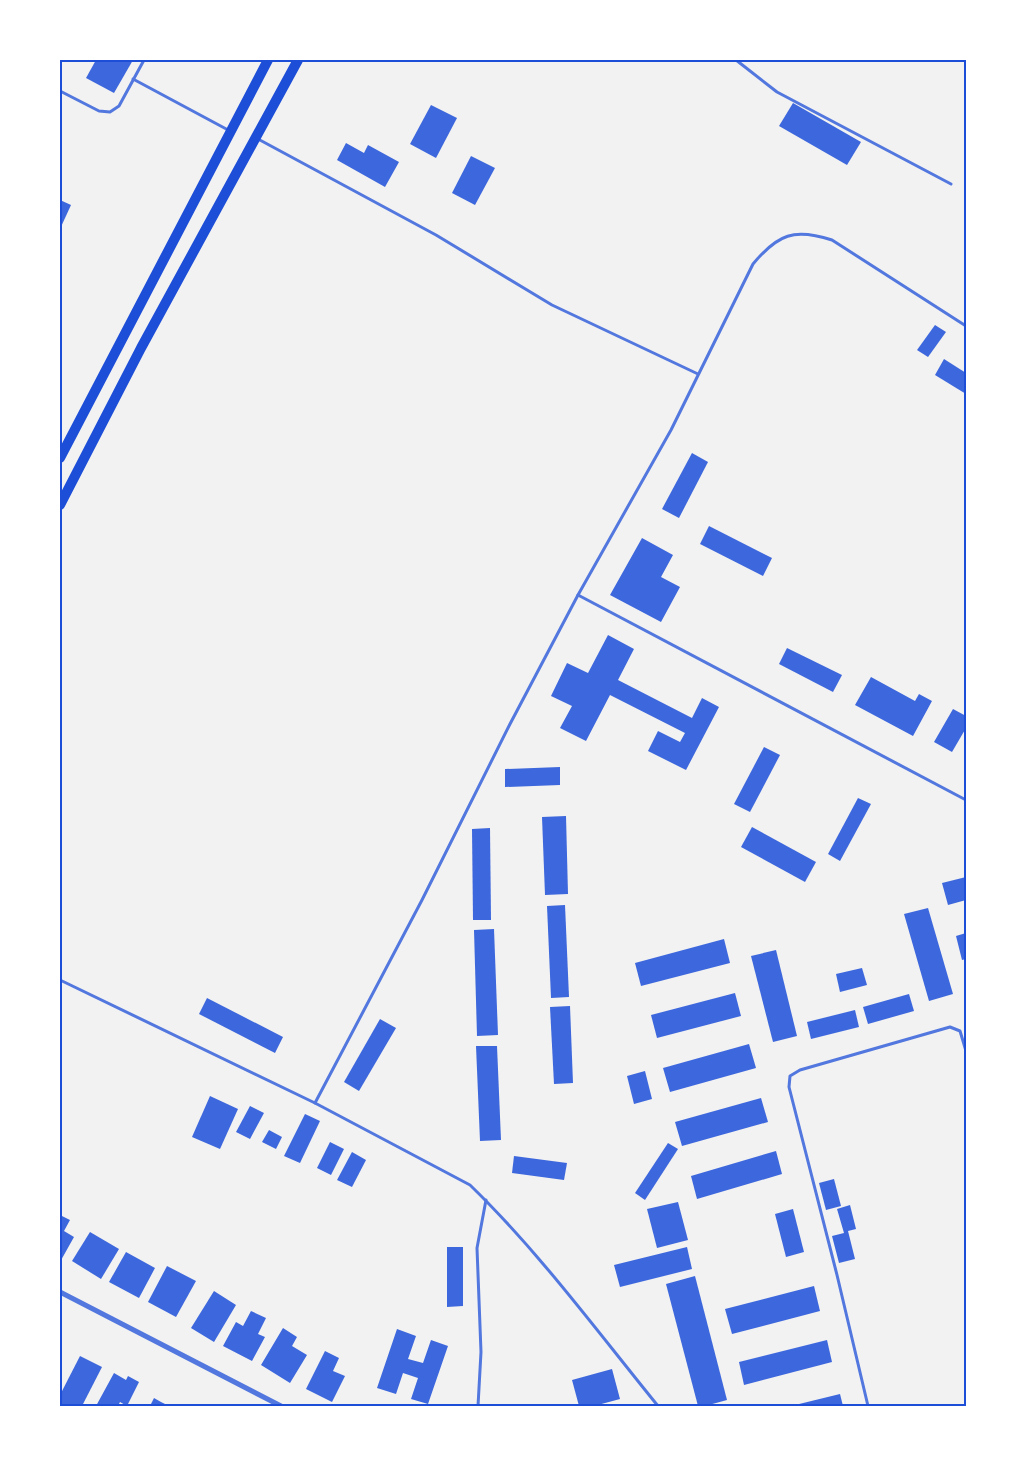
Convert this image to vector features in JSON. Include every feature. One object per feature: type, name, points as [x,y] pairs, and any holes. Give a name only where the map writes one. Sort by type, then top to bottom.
[{"type":"main road","points":[[60,458],[268,60]]},
{"type":"main road","points":[[291,74],[294,60]]},
{"type":"main road","points":[[60,505],[141,348],[298,60]]},
{"type":"street","points":[[60,1292],[281,1406]]},
{"type":"lane","points":[[60,91],[100,111],[110,112],[119,106],[144,60]]},
{"type":"lane","points":[[736,60],[777,92],[951,184]]},
{"type":"lane","points":[[133,79],[230,132]]},
{"type":"lane","points":[[256,138],[436,236],[552,305],[698,374]]},
{"type":"lane","points":[[315,1102],[422,900],[506,732],[578,595],[671,430],[753,264],[767,247],[786,236],[811,234],[832,240],[966,326]]},
{"type":"lane","points":[[578,595],[966,800]]},
{"type":"lane","points":[[60,980],[315,1102],[470,1185],[486,1200],[545,1267],[658,1406]]},
{"type":"lane","points":[[868,1406],[789,1087],[790,1076],[800,1070],[950,1028],[960,1031],[966,1051]]},
{"type":"lane","points":[[478,1406],[481,1352],[476,1248],[486,1200]]},
{"type":"building","points":[[96,60],[133,60],[114,93],[86,78]]},
{"type":"building","points":[[793,103],[861,142],[847,165],[779,126]]},
{"type":"building","points":[[431,105],[457,118],[436,158],[410,144]]},
{"type":"building","points":[[346,143],[364,153],[368,145],[399,162],[385,187],[337,160]]},
{"type":"building","points":[[471,156],[495,168],[475,205],[452,193]]},
{"type":"building","points":[[60,200],[71,205],[60,229]]},
{"type":"building","points":[[935,325],[946,332],[928,357],[917,350]]},
{"type":"building","points":[[944,359],[966,373],[966,394],[935,375]]},
{"type":"building","points":[[692,453],[708,462],[679,518],[662,509]]},
{"type":"building","points":[[709,526],[772,558],[763,576],[700,544]]},
{"type":"building","points":[[642,538],[673,555],[661,577],[680,587],[661,622],[610,595]]},
{"type":"building","points":[[608,635],[634,649],[618,680],[692,718],[702,698],[719,707],[686,770],[648,751],[658,731],[680,742],[685,733],[610,695],[586,741],[560,728],[572,706],[551,696],[567,663],[588,673]]},
{"type":"building","points":[[787,648],[842,675],[833,692],[779,664]]},
{"type":"building","points":[[871,677],[915,701],[919,694],[932,701],[913,736],[855,705]]},
{"type":"building","points":[[953,709],[966,716],[966,728],[952,752],[934,742]]},
{"type":"building","points":[[764,747],[780,755],[750,812],[734,804]]},
{"type":"building","points":[[560,767],[560,785],[505,787],[505,769]]},
{"type":"building","points":[[858,798],[871,804],[840,861],[828,854]]},
{"type":"building","points":[[566,816],[568,894],[545,895],[542,817]]},
{"type":"building","points":[[752,827],[816,862],[805,882],[741,847]]},
{"type":"building","points":[[490,828],[491,920],[473,920],[472,829]]},
{"type":"building","points":[[966,877],[966,900],[948,905],[942,883]]},
{"type":"building","points":[[565,905],[569,997],[551,998],[547,906]]},
{"type":"building","points":[[928,908],[953,994],[929,1001],[904,914]]},
{"type":"building","points":[[494,929],[498,1035],[477,1036],[474,930]]},
{"type":"building","points":[[966,933],[966,959],[962,960],[956,936]]},
{"type":"building","points":[[724,939],[730,963],[641,986],[635,963]]},
{"type":"building","points":[[776,950],[797,1036],[773,1042],[751,956]]},
{"type":"building","points":[[862,968],[867,985],[840,992],[836,974]]},
{"type":"building","points":[[735,993],[741,1016],[657,1038],[651,1015]]},
{"type":"building","points":[[909,994],[914,1011],[868,1024],[863,1007]]},
{"type":"building","points":[[207,998],[283,1037],[275,1053],[199,1014]]},
{"type":"building","points":[[570,1006],[573,1083],[554,1084],[550,1007]]},
{"type":"building","points":[[855,1010],[859,1027],[811,1039],[807,1022]]},
{"type":"building","points":[[380,1019],[396,1028],[359,1091],[344,1082]]},
{"type":"building","points":[[749,1044],[756,1068],[670,1092],[663,1068]]},
{"type":"building","points":[[476,1046],[497,1046],[501,1140],[480,1141]]},
{"type":"building","points":[[645,1071],[652,1099],[634,1104],[627,1076]]},
{"type":"building","points":[[210,1096],[238,1109],[220,1149],[192,1137]]},
{"type":"building","points":[[761,1098],[768,1122],[682,1146],[675,1122]]},
{"type":"building","points":[[250,1106],[264,1113],[250,1139],[236,1132]]},
{"type":"building","points":[[305,1114],[320,1121],[300,1163],[284,1156]]},
{"type":"building","points":[[269,1130],[282,1137],[276,1149],[262,1142]]},
{"type":"building","points":[[330,1142],[344,1149],[331,1175],[317,1168]]},
{"type":"building","points":[[668,1143],[678,1149],[645,1200],[635,1193]]},
{"type":"building","points":[[776,1151],[782,1174],[697,1199],[691,1176]]},
{"type":"building","points":[[352,1152],[366,1160],[352,1187],[337,1180]]},
{"type":"building","points":[[514,1156],[567,1163],[564,1180],[512,1173]]},
{"type":"building","points":[[834,1179],[841,1206],[826,1210],[819,1183]]},
{"type":"building","points":[[678,1202],[688,1240],[657,1248],[647,1209]]},
{"type":"building","points":[[850,1205],[856,1229],[848,1231],[855,1259],[839,1263],[832,1236],[844,1233],[837,1209]]},
{"type":"building","points":[[793,1209],[804,1252],[786,1257],[775,1214]]},
{"type":"building","points":[[60,1215],[70,1220],[64,1231],[74,1237],[60,1262]]},
{"type":"building","points":[[90,1232],[119,1249],[101,1279],[72,1261]]},
{"type":"building","points":[[447,1247],[463,1247],[463,1306],[447,1307]]},
{"type":"building","points":[[687,1247],[692,1269],[620,1287],[614,1265]]},
{"type":"building","points":[[126,1252],[155,1268],[139,1298],[109,1282]]},
{"type":"building","points":[[167,1266],[196,1281],[176,1317],[148,1302]]},
{"type":"building","points":[[695,1276],[727,1400],[705,1406],[698,1406],[666,1284]]},
{"type":"building","points":[[814,1286],[820,1311],[732,1334],[725,1309]]},
{"type":"building","points":[[214,1291],[236,1305],[214,1342],[191,1328]]},
{"type":"building","points":[[251,1311],[266,1318],[258,1334],[265,1337],[252,1361],[223,1346],[236,1322],[243,1326]]},
{"type":"building","points":[[283,1328],[297,1337],[292,1346],[307,1355],[290,1383],[261,1365]]},
{"type":"building","points":[[397,1329],[416,1336],[408,1359],[423,1363],[431,1340],[448,1346],[428,1404],[411,1399],[418,1378],[403,1373],[396,1394],[377,1388]]},
{"type":"building","points":[[827,1340],[832,1362],[744,1385],[739,1362]]},
{"type":"building","points":[[325,1351],[339,1358],[333,1371],[345,1376],[332,1402],[306,1389]]},
{"type":"building","points":[[80,1356],[102,1367],[82,1406],[62,1406],[60,1405],[60,1395]]},
{"type":"building","points":[[612,1369],[620,1399],[594,1406],[579,1406],[572,1380]]},
{"type":"building","points":[[114,1373],[126,1380],[128,1376],[139,1382],[127,1406],[120,1402],[118,1406],[96,1406]]},
{"type":"building","points":[[840,1394],[843,1406],[795,1406],[795,1405]]},
{"type":"building","points":[[154,1398],[161,1402],[169,1406],[150,1406]]}]
